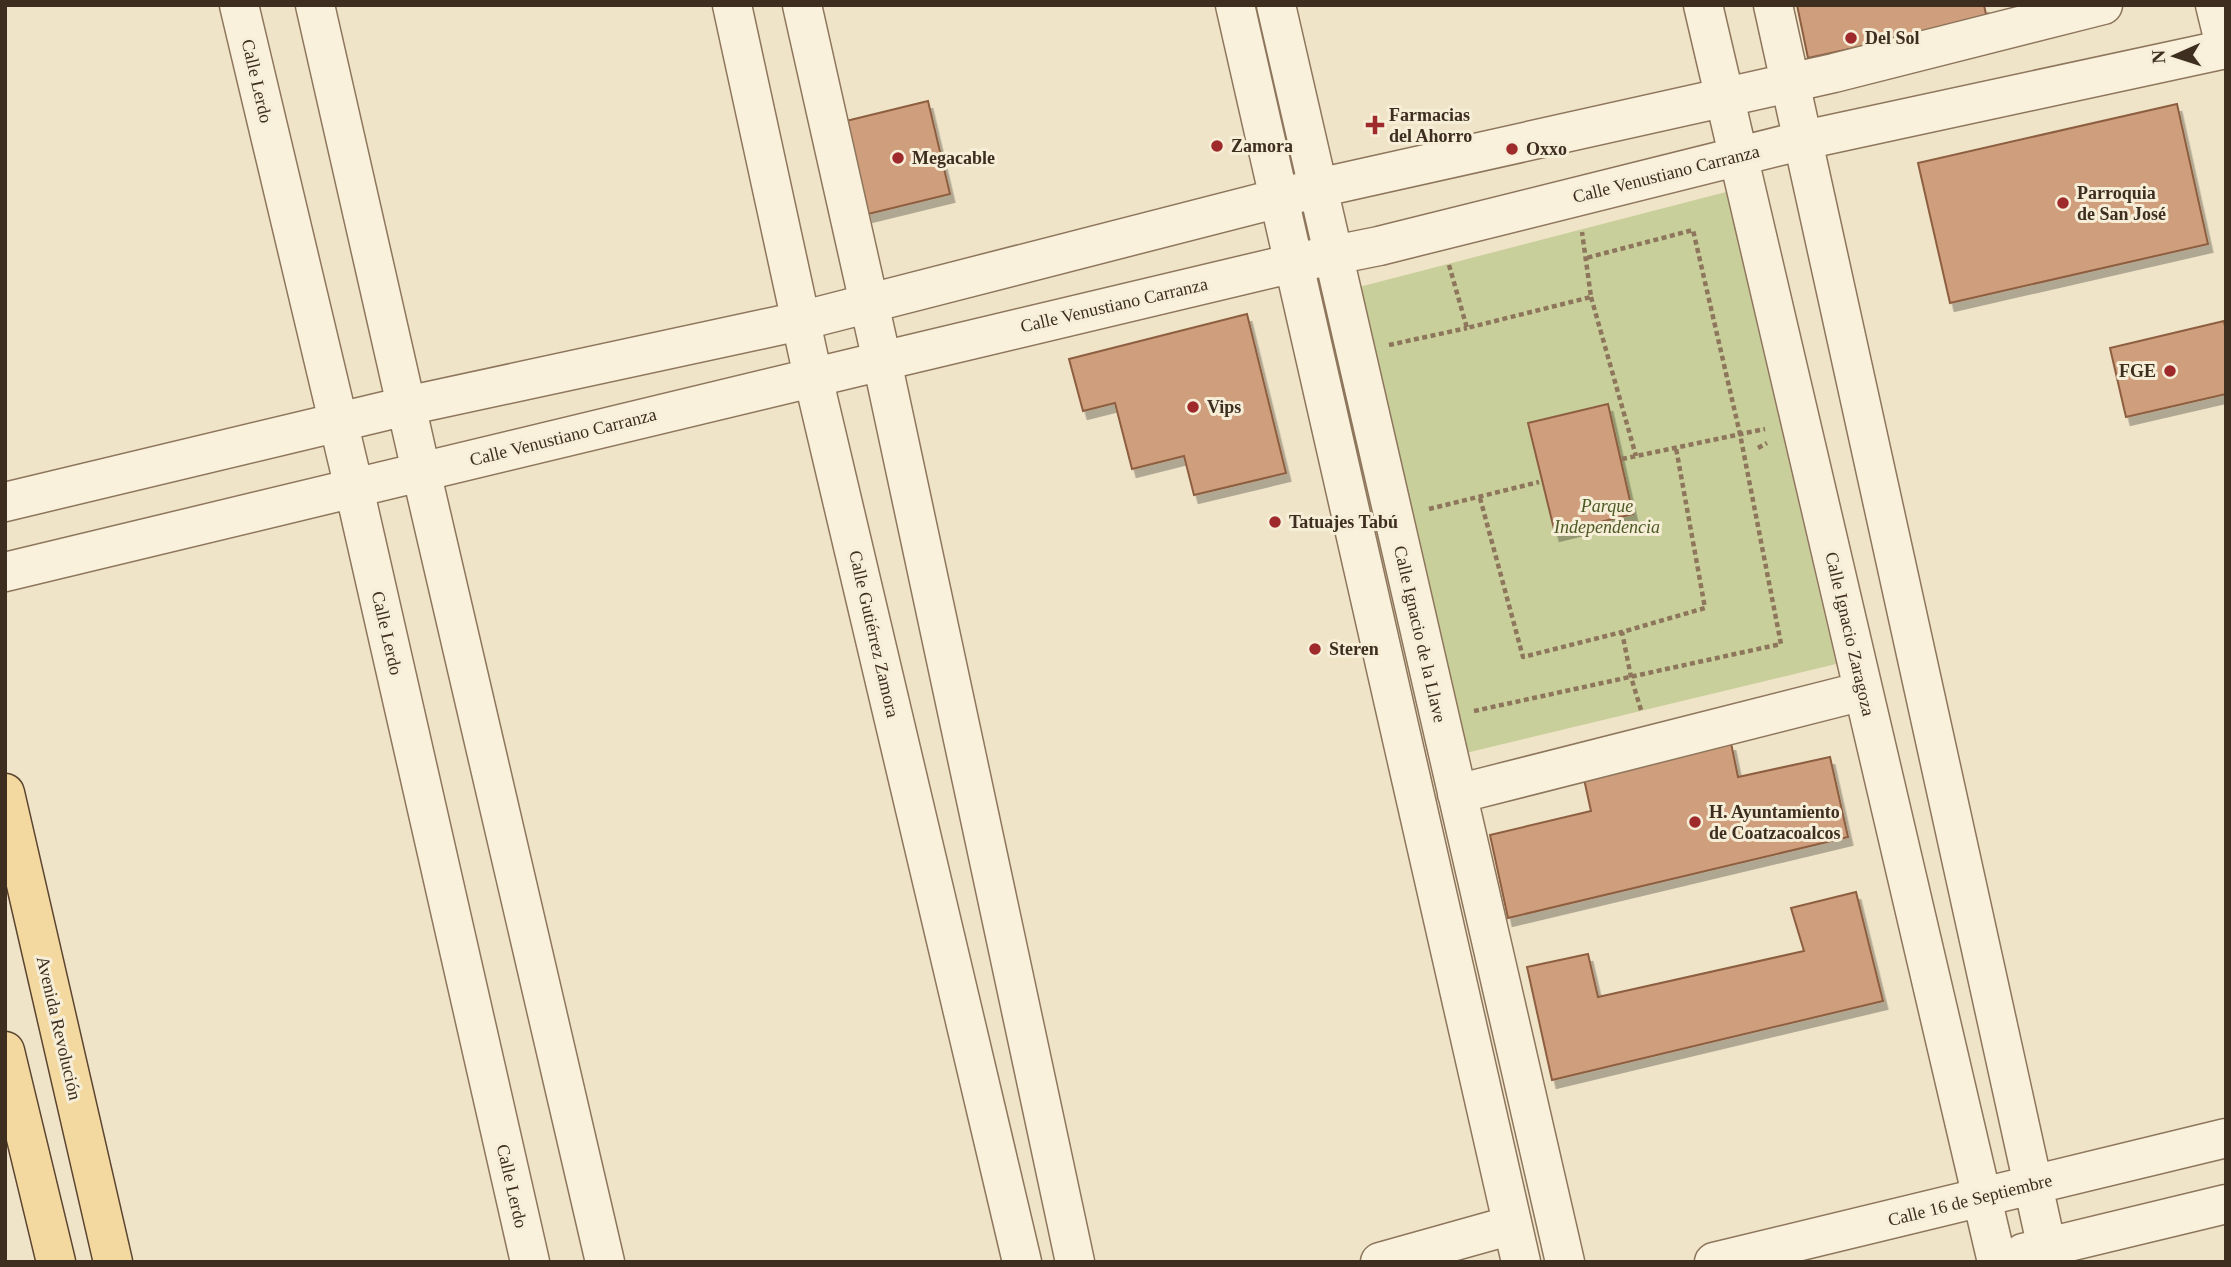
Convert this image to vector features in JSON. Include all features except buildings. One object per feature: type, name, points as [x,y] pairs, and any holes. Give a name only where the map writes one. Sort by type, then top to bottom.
[{"type":"main road","name":"Avenida Revolución","points":[[5,793],[113,1262]]},
{"type":"main road","points":[[5,1051],[55,1262]]},
{"type":"street","name":"Calle Lerdo","points":[[239,5],[354,488],[530,1262]]},
{"type":"street","points":[[315,5],[605,1262]]},
{"type":"street","name":"Calle Gutiérrez Zamora","points":[[732,5],[813,377],[1022,1262]]},
{"type":"street","points":[[802,5],[1075,1262]]},
{"type":"street","points":[[1235,5],[1521,1262]]},
{"type":"street","name":"Calle Ignacio de la Llave","points":[[1276,5],[1565,1262]]},
{"type":"street","name":"Calle Ignacio Zaragoza","points":[[1703,5],[1983,1197],[1992,1261]]},
{"type":"street","points":[[1773,5],[2049,1255]]},
{"type":"street","points":[[5,502],[406,405],[800,320],[1318,188],[1724,98],[2103,5]]},
{"type":"street","points":[[2215,5],[2226,49]]},
{"type":"street","name":"Calle Venustiano Carranza","points":[[5,572],[813,377],[1439,231],[1804,140],[2226,49]]},
{"type":"street","points":[[1457,794],[1863,691]]},
{"type":"street","name":"Calle 16 de Septiembre","points":[[1714,1262],[2226,1138]]},
{"type":"street","points":[[1992,1261],[2049,1255],[2226,1204]]},
{"type":"street","points":[[1380,1262],[1512,1225]]},
{"type":"path","points":[[1577,197],[1591,297],[1636,456]]},
{"type":"path","points":[[1469,712],[1781,644],[1740,434],[1693,230],[1586,258]]},
{"type":"path","points":[[1439,231],[1467,328]]},
{"type":"path","points":[[1387,346],[1591,297]]},
{"type":"path","points":[[1622,459],[1800,421]]},
{"type":"path","points":[[1479,498],[1523,657],[1622,632],[1705,608],[1676,448]]},
{"type":"path","points":[[1425,497],[1428,510],[1539,481]]},
{"type":"path","points":[[1622,632],[1641,711]]},
{"type":"green space","name":"Parque Independencia","points":[[1726,192],[1836,664],[1466,753],[1359,287]]},
{"type":"place","name":"Del Sol","points":[[1851,38]]},
{"type":"place","name":"Farmacias del Ahorro","points":[[1375,125]]},
{"type":"place","name":"Zamora","points":[[1217,146]]},
{"type":"place","name":"Oxxo","points":[[1512,149]]},
{"type":"place","name":"Megacable","points":[[898,158]]},
{"type":"place","name":"Parroquia de San José","points":[[2063,203]]},
{"type":"place","name":"FGE","points":[[2170,371]]},
{"type":"place","name":"Vips","points":[[1193,407]]},
{"type":"place","name":"Tatuajes Tabú","points":[[1275,522]]},
{"type":"place","name":"Steren","points":[[1315,649]]},
{"type":"place","name":"H. Ayuntamiento de Coatzacoalcos","points":[[1695,822]]}]
